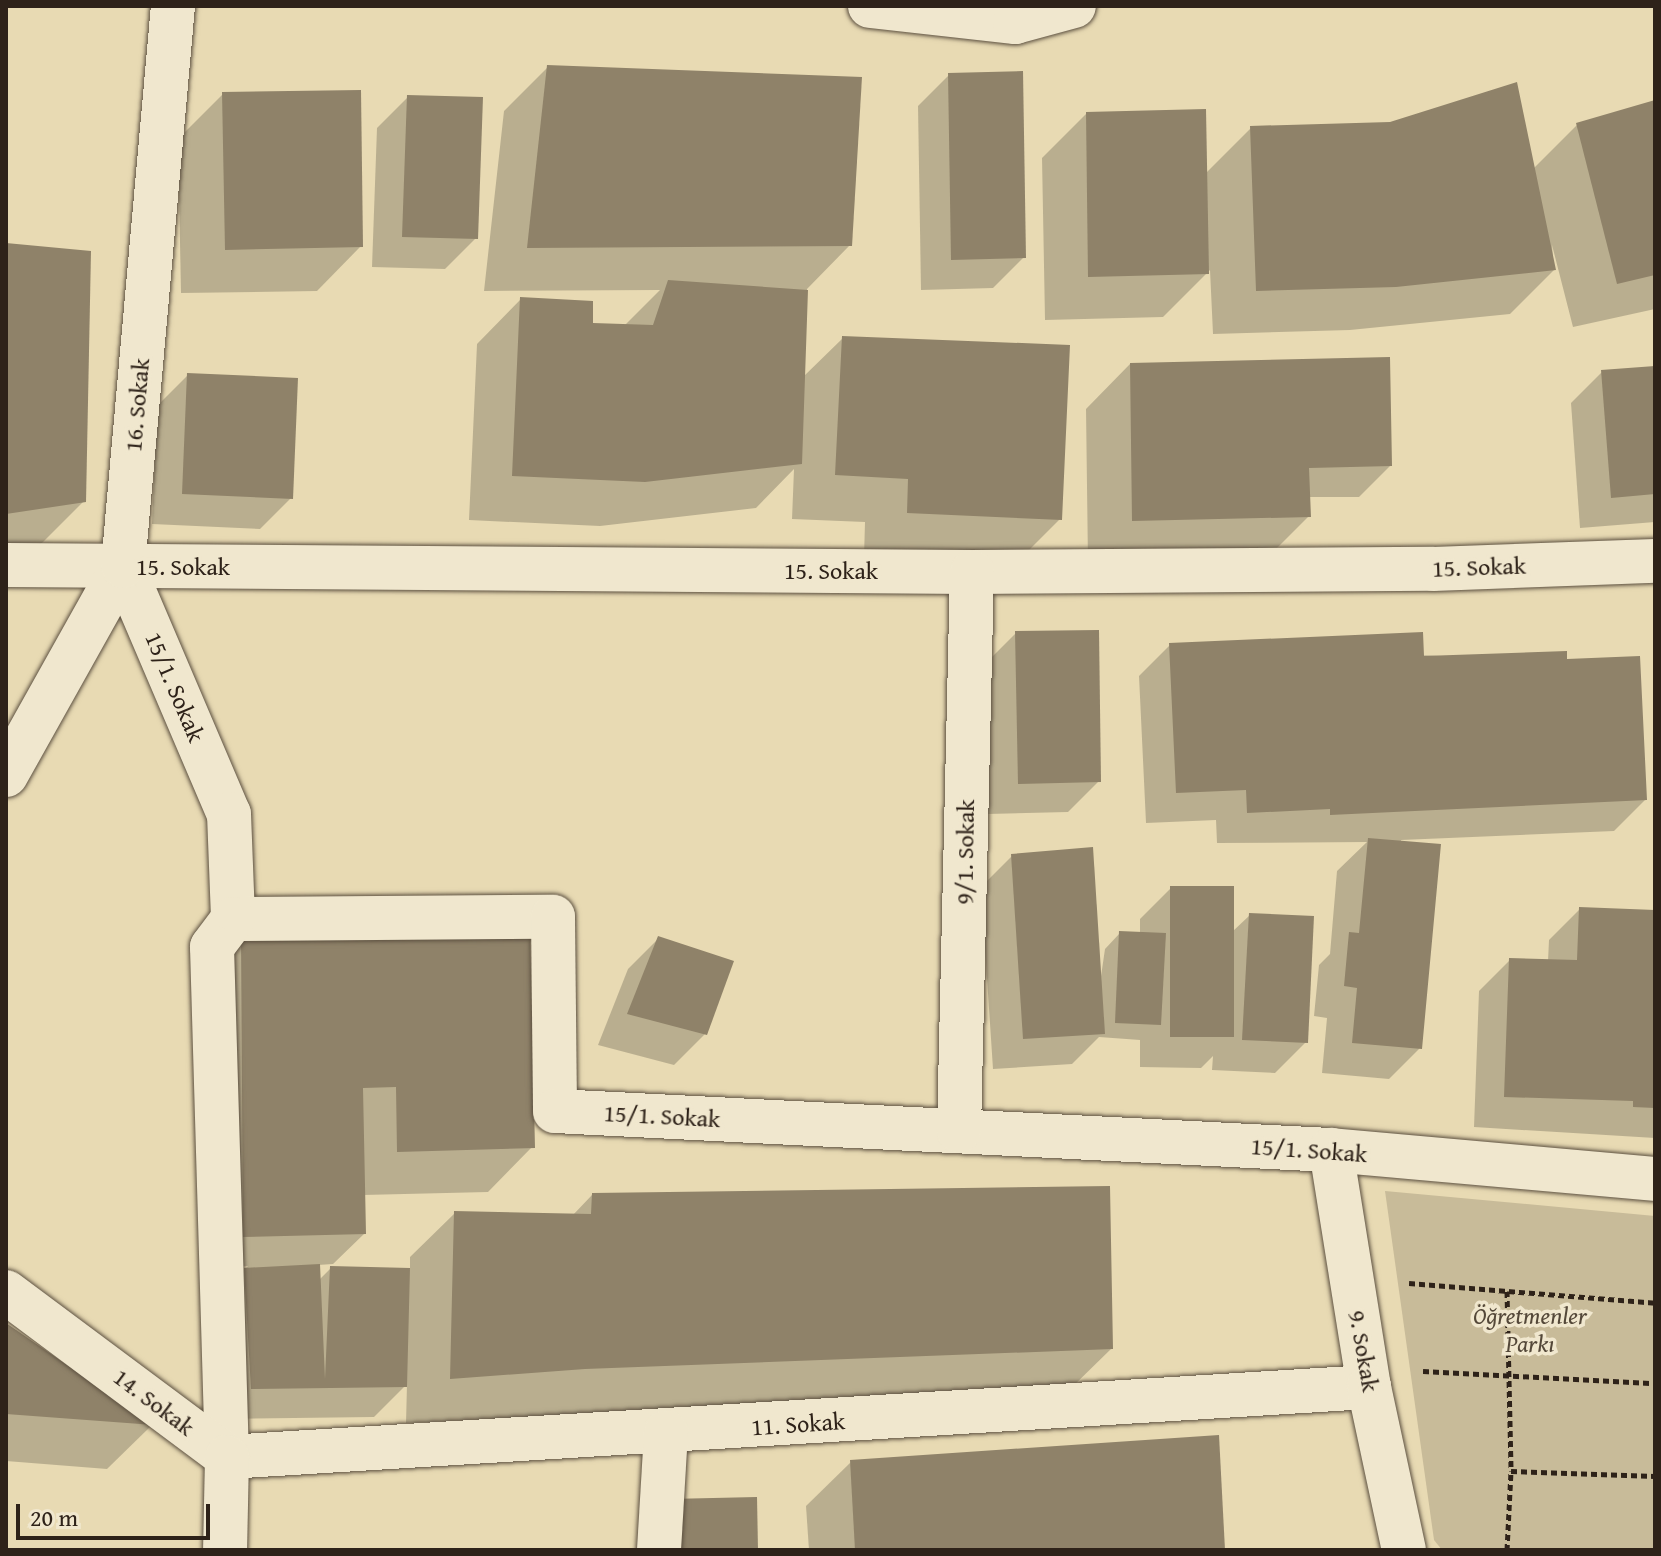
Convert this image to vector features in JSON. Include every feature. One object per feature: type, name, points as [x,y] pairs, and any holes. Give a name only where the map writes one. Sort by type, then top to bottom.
[{"type":"street","name":"16. Sokak","points":[[6,775],[123,566],[173,6]]},
{"type":"street","points":[[870,6],[952,9],[1015,22],[1074,6]]},
{"type":"street","name":"15. Sokak","points":[[6,565],[972,572],[1433,569],[1655,561]]},
{"type":"street","name":"15/1. Sokak","points":[[123,566],[229,814],[233,919],[553,917],[555,1111],[1331,1150],[1655,1179]]},
{"type":"street","name":"9/1. Sokak","points":[[959,1131],[972,572]]},
{"type":"street","points":[[225,1550],[227,1457],[212,947],[233,919]]},
{"type":"street","name":"9. Sokak","points":[[1331,1150],[1369,1387],[1404,1550]]},
{"type":"street","name":"14. Sokak","points":[[6,1292],[227,1457]]},
{"type":"street","name":"11. Sokak","points":[[227,1457],[1369,1387]]},
{"type":"street","points":[[659,1550],[666,1432]]},
{"type":"path","points":[[1396,1282],[1655,1303]]},
{"type":"path","points":[[1507,1291],[1512,1376],[1507,1550]]},
{"type":"path","points":[[1369,1387],[1410,1371],[1655,1383]]},
{"type":"path","points":[[1511,1471],[1655,1476]]},
{"type":"green space","name":"Öğretmenler Parkı","points":[[1385,1191],[1655,1216],[1655,1550],[1442,1550],[1434,1540]]},
{"type":"building","points":[[547,65],[862,77],[852,246],[527,248]]},
{"type":"building","points":[[1023,71],[1026,258],[951,260],[948,73]]},
{"type":"building","points":[[1517,82],[1556,270],[1396,287],[1256,291],[1250,126],[1390,122]]},
{"type":"building","points":[[361,90],[363,247],[225,250],[222,92]]},
{"type":"building","points":[[407,95],[483,97],[478,239],[402,237]]},
{"type":"building","points":[[1655,100],[1655,275],[1617,284],[1576,123]]},
{"type":"building","points":[[1206,109],[1209,274],[1088,277],[1086,112]]},
{"type":"building","points":[[6,243],[91,251],[86,502],[6,514]]},
{"type":"building","points":[[668,280],[808,290],[802,464],[645,482],[512,476],[520,297],[593,301],[593,323],[653,325]]},
{"type":"building","points":[[842,336],[1070,345],[1062,520],[907,513],[908,479],[835,475]]},
{"type":"building","points":[[1390,357],[1392,466],[1309,468],[1311,517],[1132,521],[1130,363]]},
{"type":"building","points":[[1655,366],[1655,494],[1611,498],[1601,370]]},
{"type":"building","points":[[187,373],[298,378],[293,499],[182,494]]},
{"type":"building","points":[[1099,630],[1101,782],[1018,784],[1015,631]]},
{"type":"building","points":[[1423,632],[1424,656],[1567,651],[1567,659],[1640,656],[1647,800],[1330,815],[1330,809],[1247,813],[1246,790],[1176,793],[1169,643]]},
{"type":"building","points":[[1368,838],[1441,844],[1422,1049],[1352,1043],[1357,988],[1344,986],[1349,932],[1359,933]]},
{"type":"building","points":[[1093,847],[1105,1034],[1023,1039],[1011,854]]},
{"type":"building","points":[[1170,886],[1234,886],[1234,1037],[1170,1037]]},
{"type":"building","points":[[1579,907],[1655,910],[1655,1108],[1633,1107],[1633,1101],[1504,1097],[1509,958],[1577,960]]},
{"type":"building","points":[[1249,913],[1314,916],[1308,1043],[1242,1040]]},
{"type":"building","points":[[530,929],[535,1148],[397,1152],[396,1087],[363,1088],[366,1234],[243,1237],[241,937]]},
{"type":"building","points":[[1119,931],[1166,933],[1161,1025],[1115,1023]]},
{"type":"building","points":[[658,936],[734,961],[707,1035],[627,1014]]},
{"type":"building","points":[[1110,1186],[1113,1349],[585,1369],[450,1379],[454,1211],[591,1214],[592,1193]]},
{"type":"building","points":[[320,1264],[325,1379],[330,1266],[410,1268],[407,1387],[251,1389],[244,1268]]},
{"type":"building","points":[[6,1323],[154,1425],[6,1414]]},
{"type":"building","points":[[1219,1435],[1225,1550],[855,1550],[850,1460]]},
{"type":"building","points":[[757,1497],[758,1550],[670,1550],[669,1499]]}]
